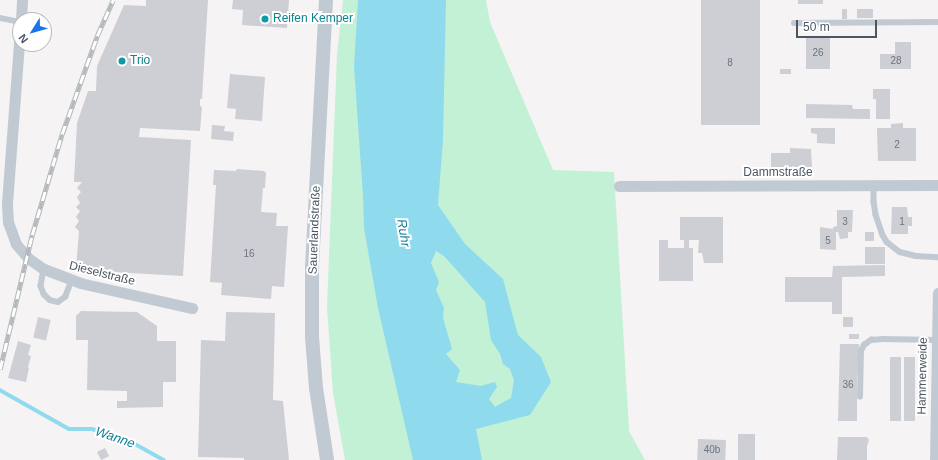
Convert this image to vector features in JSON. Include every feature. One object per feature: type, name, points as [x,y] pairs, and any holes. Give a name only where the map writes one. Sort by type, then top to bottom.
[{"type":"street","points":[[21,12],[22,0]]},
{"type":"street","name":"Sauerlandstraße","points":[[326,0],[313,259],[312,337],[316,388],[327,460]]},
{"type":"street","name":"Dieselstraße","points":[[18,52],[7,212],[10,231],[16,244],[28,258],[44,269],[72,280],[89,286],[192,308]]},
{"type":"street","name":"Dammstraße","points":[[619,186],[938,185]]},
{"type":"street","name":"Hammerweide","points":[[934,460],[938,292]]},
{"type":"lane","points":[[0,18],[12,20]]},
{"type":"lane","points":[[794,23],[938,22]]},
{"type":"lane","points":[[874,186],[876,215],[883,235],[888,242],[900,252],[916,256],[938,257]]},
{"type":"lane","points":[[44,269],[42,286],[44,294],[50,300],[58,302],[65,297],[72,280]]},
{"type":"lane","points":[[860,397],[861,351],[864,345],[871,340],[882,339],[937,340]]},
{"type":"green space","points":[[343,0],[486,0],[490,22],[553,170],[614,172],[629,431],[645,460],[345,460],[333,393],[327,307],[337,55]]},
{"type":"water","name":"Ruhr","points":[[358,0],[446,0],[443,140],[438,205],[465,244],[503,279],[518,335],[541,357],[551,382],[530,415],[476,429],[482,460],[413,460],[378,308],[364,228],[354,66]],"holes":[[[436,251],[444,256],[485,302],[491,340],[500,354],[503,364],[510,369],[514,380],[511,398],[495,407],[489,399],[497,387],[495,382],[481,386],[456,382],[460,370],[446,354],[452,349],[443,318],[444,308],[436,290],[439,282],[431,263]]]},
{"type":"building","points":[[146,0],[208,0],[202,99],[200,99],[200,106],[202,107],[200,131],[140,128],[139,137],[191,140],[183,276],[76,270],[79,231],[75,227],[79,221],[76,217],[80,211],[76,207],[80,203],[77,197],[81,192],[77,188],[82,182],[74,182],[77,123],[88,91],[96,91],[97,66],[124,5],[146,6]]},
{"type":"building","points":[[233,0],[289,0],[287,28],[242,25],[243,10],[232,9]]},
{"type":"building","points":[[701,0],[760,0],[760,125],[701,125]]},
{"type":"building","points":[[798,0],[823,0],[823,4],[798,4]]},
{"type":"building","points":[[842,9],[847,9],[847,19],[842,19]]},
{"type":"building","points":[[857,9],[873,9],[873,18],[857,18]]},
{"type":"building","points":[[806,36],[830,36],[830,69],[806,69]]},
{"type":"building","points":[[895,42],[911,42],[911,69],[880,69],[880,54],[895,54]]},
{"type":"building","points":[[780,69],[791,69],[791,74],[780,74]]},
{"type":"building","points":[[230,74],[265,77],[262,121],[235,119],[236,109],[227,108]]},
{"type":"building","points":[[873,89],[890,89],[890,119],[876,119],[876,99],[873,99]]},
{"type":"building","points":[[806,104],[852,105],[853,109],[870,109],[870,119],[806,118]]},
{"type":"building","points":[[903,123],[903,128],[916,128],[916,161],[878,161],[877,128],[891,128],[891,124]]},
{"type":"building","points":[[212,125],[225,126],[224,131],[234,132],[233,141],[211,139]]},
{"type":"building","points":[[811,128],[835,128],[835,144],[817,143],[817,134],[811,133]]},
{"type":"building","points":[[790,148],[811,149],[812,167],[771,167],[771,153],[790,153]]},
{"type":"building","points":[[237,169],[264,171],[266,173],[261,212],[277,213],[276,226],[288,226],[284,287],[272,286],[271,299],[221,295],[222,283],[210,282],[216,185],[213,185],[214,170],[236,171]]},
{"type":"building","points":[[892,207],[907,207],[908,217],[912,217],[912,226],[908,226],[908,234],[891,234]]},
{"type":"building","points":[[837,210],[853,210],[852,232],[848,232],[848,238],[840,239],[838,232],[836,232],[836,250],[820,249],[820,227],[833,229],[833,227],[837,226]]},
{"type":"building","points":[[680,217],[723,217],[723,263],[704,263],[702,253],[698,253],[699,240],[689,240],[689,248],[693,248],[693,281],[659,281],[659,240],[668,240],[668,248],[684,248],[684,240],[680,240]]},
{"type":"building","points":[[865,232],[874,232],[874,241],[865,241]]},
{"type":"building","points":[[865,247],[885,247],[885,264],[865,264]]},
{"type":"building","points":[[885,265],[885,276],[842,277],[842,314],[832,314],[832,302],[785,302],[785,277],[832,277],[833,266]]},
{"type":"building","points":[[81,311],[137,312],[157,326],[157,341],[176,341],[176,382],[163,382],[163,407],[117,408],[117,401],[127,401],[127,391],[87,390],[88,340],[76,340],[76,316]]},
{"type":"building","points":[[226,312],[275,313],[273,400],[283,401],[289,460],[244,460],[244,458],[198,457],[201,340],[225,341]]},
{"type":"building","points":[[38,317],[51,320],[46,340],[33,337]]},
{"type":"building","points":[[843,317],[853,317],[853,327],[843,327]]},
{"type":"building","points":[[849,334],[859,334],[859,339],[849,339]]},
{"type":"building","points":[[18,341],[31,345],[28,355],[31,356],[26,382],[8,378]]},
{"type":"building","points":[[840,344],[859,344],[860,375],[857,375],[857,421],[838,421]]},
{"type":"building","points":[[890,357],[901,357],[901,421],[890,421]]},
{"type":"building","points":[[904,357],[915,357],[915,421],[904,421]]},
{"type":"building","points":[[738,434],[755,434],[755,460],[738,460]]},
{"type":"building","points":[[838,437],[867,437],[869,440],[867,446],[867,460],[837,460]]},
{"type":"building","points":[[698,439],[726,440],[725,460],[697,460]]},
{"type":"building","points":[[105,448],[109,456],[101,460],[97,452]]},
{"type":"waterway","name":"Wanne","points":[[0,390],[69,429],[92,429],[128,440],[164,460]]},
{"type":"railway","points":[[0,369],[32,235],[62,134],[97,36],[113,0]]},
{"type":"place","name":"Reifen Kemper","points":[[265,19]]},
{"type":"place","name":"Trio","points":[[122,61]]}]
